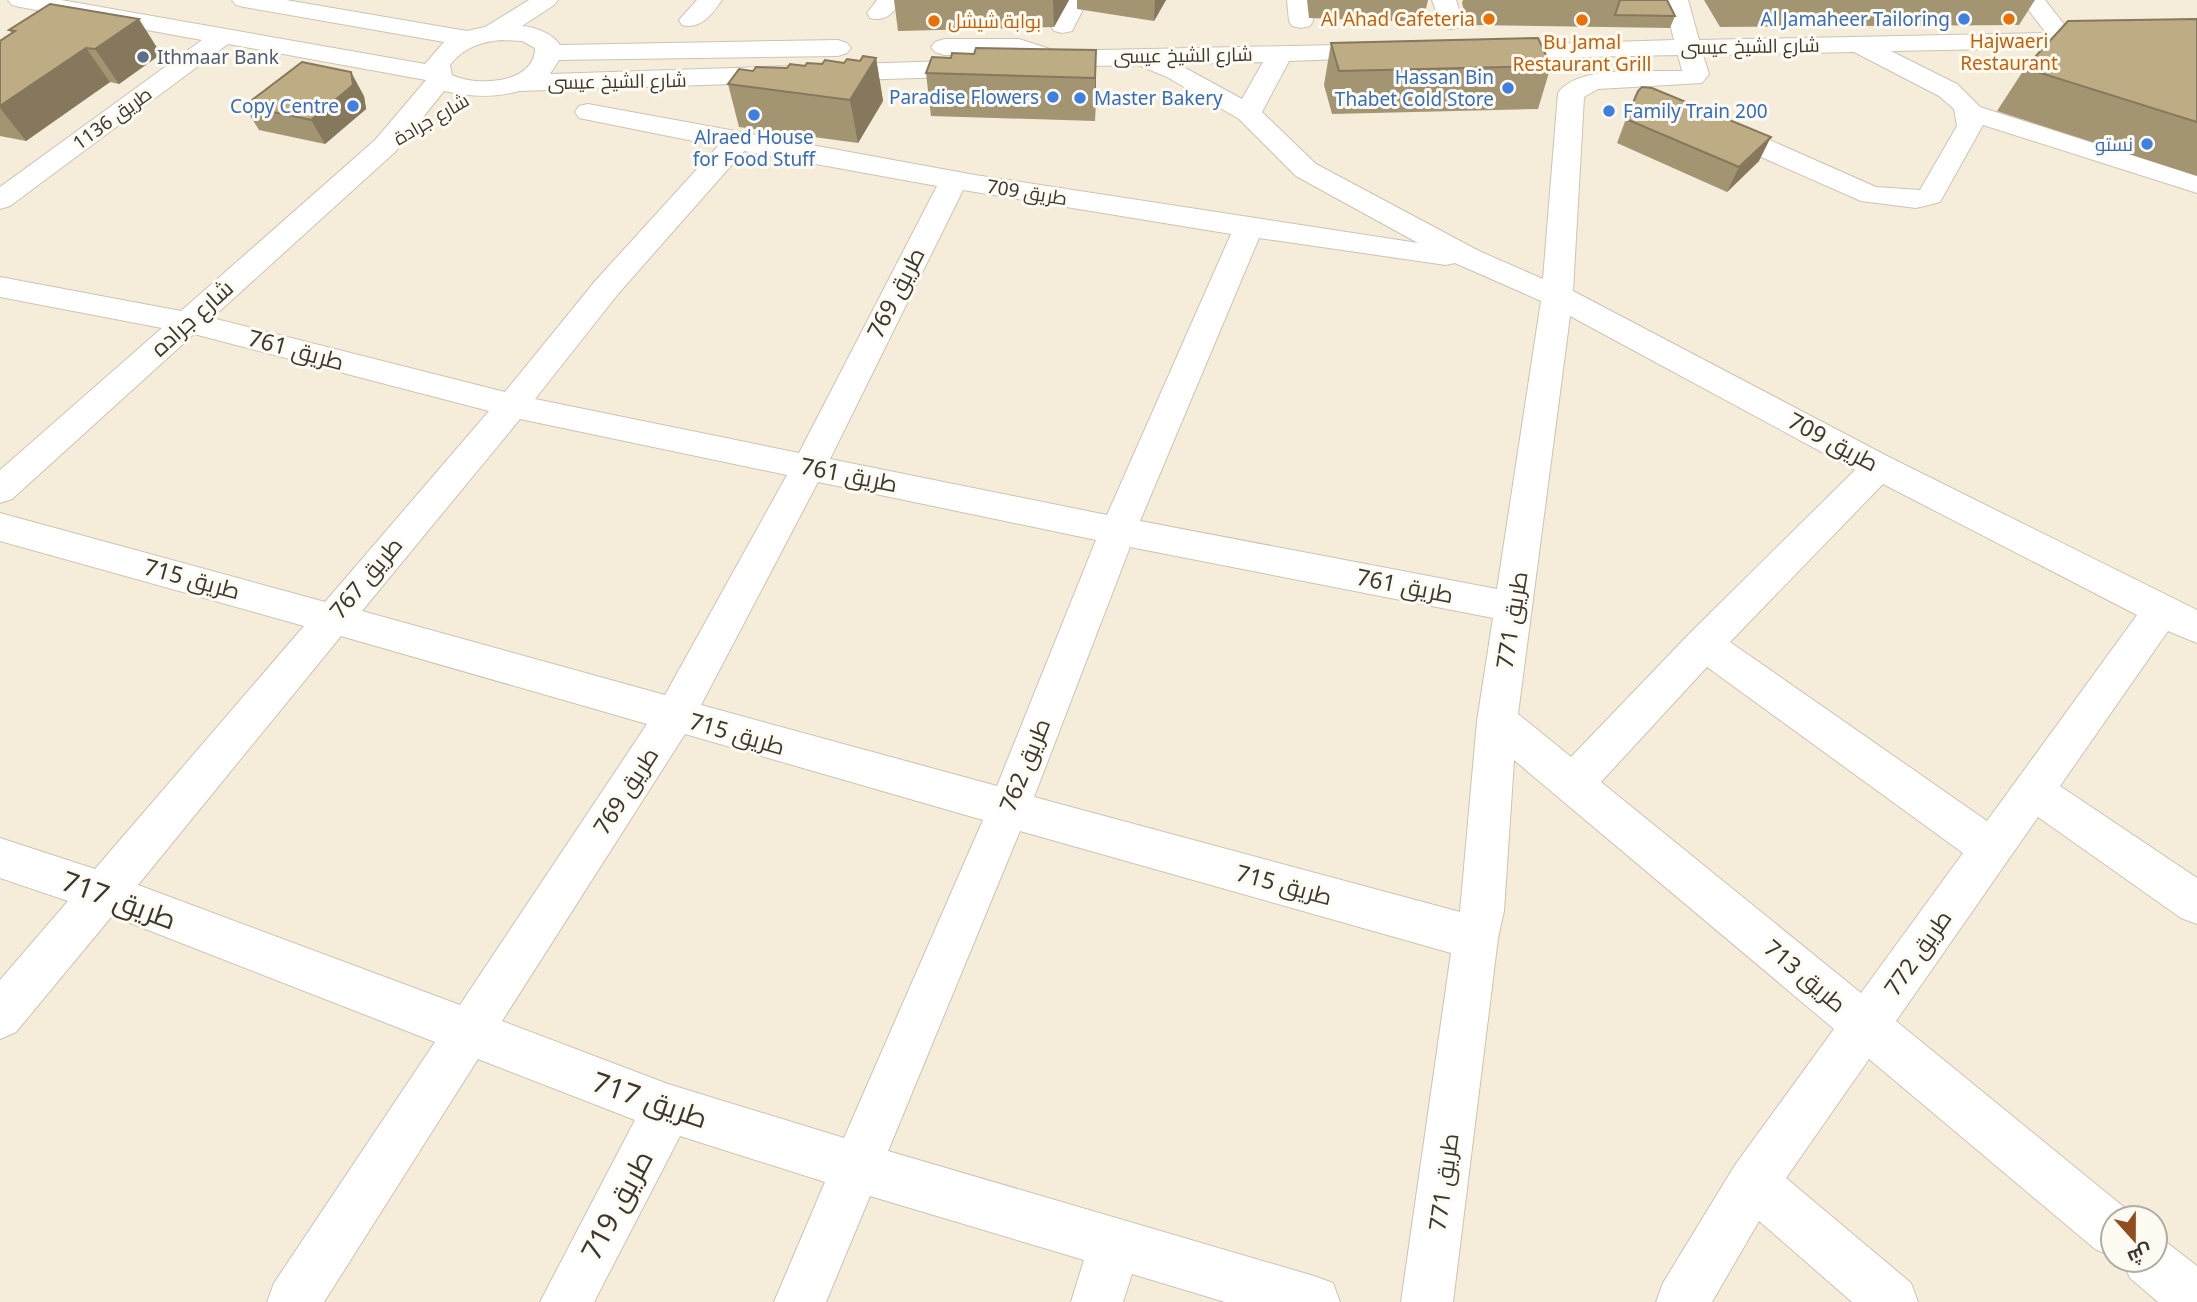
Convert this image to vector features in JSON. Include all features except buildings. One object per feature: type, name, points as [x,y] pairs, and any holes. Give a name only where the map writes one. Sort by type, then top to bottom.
[{"type":"street","points":[[20,0],[438,76],[449,86],[463,90],[480,90]]},
{"type":"street","points":[[244,0],[481,36]]},
{"type":"street","name":"شارع جرادة","points":[[384,146],[438,76],[437,65],[443,55],[547,0]]},
{"type":"street","points":[[517,83],[541,69],[557,0]]},
{"type":"street","points":[[691,20],[710,0]]},
{"type":"street","points":[[1063,26],[1076,0]]},
{"type":"street","points":[[1676,0],[1689,47]]},
{"type":"street","points":[[2033,0],[2066,42]]},
{"type":"street","name":"شارع الشيخ عيسى","points":[[481,36],[512,32],[545,46],[715,49],[1019,47],[1052,58]]},
{"type":"street","name":"طريق 1136","points":[[0,200],[223,36]]},
{"type":"street","name":"شارع الشيخ عيسى","points":[[1471,51],[2197,38]]},
{"type":"street","points":[[1697,118],[1871,195],[1916,199],[1930,196],[1970,126],[1967,106],[1948,90],[1857,43]]},
{"type":"street","name":"طريق 771","points":[[1427,1302],[1476,937],[1482,911],[1497,721],[1557,296],[1571,93],[1593,82],[1610,80],[1664,91],[1693,78],[1696,74],[1689,47]]},
{"type":"street","points":[[1648,48],[1664,91]]},
{"type":"street","name":"شارع الشيخ عيسى","points":[[480,90],[517,83],[998,67],[1052,58],[1403,52]]},
{"type":"street","points":[[1248,113],[1280,54]]},
{"type":"street","name":"طريق 709","points":[[1138,55],[1176,72],[1248,113],[1306,170],[1468,258],[1557,296],[1880,467],[2179,618]]},
{"type":"street","name":"شارع جرادة","points":[[384,146],[480,90]]},
{"type":"street","points":[[1968,111],[2197,185]]},
{"type":"street","name":"طريق 709","points":[[588,112],[736,143],[954,180],[1333,242],[1468,258]]},
{"type":"street","name":"طريق 767","points":[[0,1016],[512,406],[607,287],[736,143]]},
{"type":"street","name":"شارع جراده","points":[[0,489],[384,146]]},
{"type":"street","name":"طريق 769","points":[[293,1302],[674,717],[808,468],[954,180]]},
{"type":"street","name":"طريق 762","points":[[800,1302],[1008,810],[1118,531],[1249,228]]},
{"type":"street","name":"طريق 761","points":[[0,287],[187,322],[512,406],[1118,531],[1515,607]]},
{"type":"street","points":[[1572,784],[1704,644],[1880,467]]},
{"type":"street","name":"طريق 715","points":[[0,527],[332,618],[1008,810],[1476,937]]},
{"type":"street","name":"طريق 772","points":[[1682,1302],[1753,1183],[2033,791],[2179,618]]},
{"type":"street","points":[[1704,644],[1992,849]]},
{"type":"street","name":"طريق 713","points":[[1497,721],[2099,1219]]},
{"type":"street","points":[[2033,791],[2197,904]]},
{"type":"street","name":"طريق 717","points":[[0,858],[105,893],[668,1108],[856,1167],[1314,1302]]},
{"type":"street","name":"طريق 719","points":[[566,1302],[668,1108]]},
{"type":"street","points":[[1753,1183],[1892,1302]]},
{"type":"street","points":[[1097,1302],[1116,1242]]},
{"type":"place","name":"Al Ahad Cafeteria","points":[[1489,19]]},
{"type":"place","name":"Al Jamaheer Tailoring","points":[[1964,19]]},
{"type":"place","name":"Hajwaeri Restaurant","points":[[2009,19]]},
{"type":"place","name":"Bu Jamal Restaurant Grill","points":[[1582,20]]},
{"type":"place","name":"بوابة شيشل","points":[[934,21]]},
{"type":"place","name":"Ithmaar Bank","points":[[143,57]]},
{"type":"place","name":"Hassan Bin Thabet Cold Store","points":[[1508,88]]},
{"type":"place","name":"Paradise Flowers","points":[[1053,97]]},
{"type":"place","name":"Master Bakery","points":[[1080,98]]},
{"type":"place","name":"Copy Centre","points":[[353,106]]},
{"type":"place","name":"Family Train 200","points":[[1609,111]]},
{"type":"place","name":"Alraed House for Food Stuff","points":[[754,115]]},
{"type":"place","name":"نستو","points":[[2147,144]]}]
